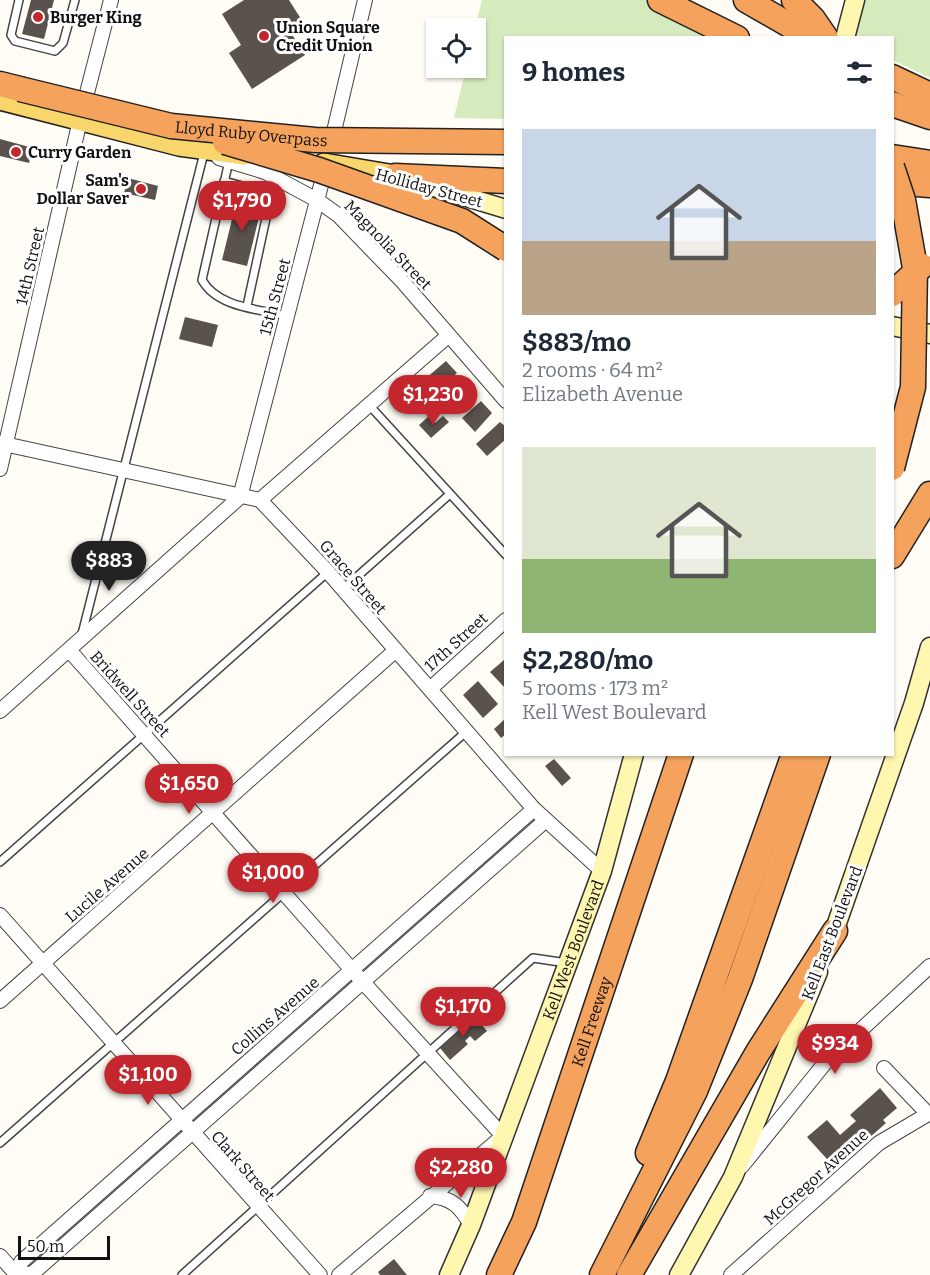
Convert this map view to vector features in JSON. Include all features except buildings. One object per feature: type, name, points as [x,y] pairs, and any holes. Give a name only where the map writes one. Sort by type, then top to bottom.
[{"type":"highway","points":[[660,0],[733,36]]},
{"type":"highway","points":[[746,0],[805,34]]},
{"type":"highway","points":[[794,0],[813,19],[825,36]]},
{"type":"highway","points":[[894,78],[930,94]]},
{"type":"highway","name":"Lloyd Ruby Overpass","points":[[0,84],[175,136],[504,142]]},
{"type":"highway","points":[[894,106],[930,117]]},
{"type":"highway","points":[[175,136],[319,170],[451,217],[504,248]]},
{"type":"highway","points":[[894,157],[930,163]]},
{"type":"highway","points":[[894,173],[903,200],[915,268],[913,387],[894,460]]},
{"type":"highway","points":[[395,176],[504,182]]},
{"type":"highway","points":[[894,182],[930,185]]},
{"type":"highway","points":[[897,295],[930,258]]},
{"type":"highway","points":[[894,553],[930,494]]},
{"type":"highway","points":[[686,1086],[793,756]]},
{"type":"highway","points":[[600,1275],[686,1086],[741,979],[817,756]]},
{"type":"highway","name":"Kell Freeway","points":[[499,1275],[524,1222],[680,758]]},
{"type":"highway","points":[[629,1275],[758,1052],[835,931]]},
{"type":"main road","points":[[846,36],[855,0]]},
{"type":"main road","name":"Holliday Street","points":[[0,99],[80,120],[395,176],[504,208]]},
{"type":"main road","points":[[897,295],[930,302]]},
{"type":"main road","points":[[894,326],[930,334]]},
{"type":"main road","name":"Kell East Boulevard","points":[[679,1275],[733,1177],[835,931],[914,703],[930,647]]},
{"type":"main road","name":"Kell West Boulevard","points":[[449,1275],[471,1225],[502,1136],[602,871],[633,756]]},
{"type":"street","name":"14th Street","points":[[0,469],[3,444],[111,0]]},
{"type":"street","name":"15th Street","points":[[240,497],[327,165],[365,0]]},
{"type":"street","name":"Magnolia Street","points":[[175,136],[204,153],[265,172],[318,200],[338,214],[504,398]]},
{"type":"street","points":[[3,444],[260,500],[449,335]]},
{"type":"street","points":[[0,711],[240,497]]},
{"type":"street","name":"Grace Street","points":[[260,500],[328,572],[534,809],[602,871]]},
{"type":"street","name":"17th Street","points":[[429,689],[504,622]]},
{"type":"street","name":"Bridwell Street","points":[[69,650],[364,984],[502,1136]]},
{"type":"street","name":"Lucile Avenue","points":[[0,1000],[214,814],[396,650]]},
{"type":"street","points":[[602,871],[627,756]]},
{"type":"street","name":"Collins Avenue","points":[[534,809],[21,1262],[18,1275],[33,1273],[364,984],[546,820]]},
{"type":"street","name":"Clark Street","points":[[0,915],[256,1206],[320,1275]]},
{"type":"street","points":[[733,1177],[825,1063],[930,966]]},
{"type":"street","points":[[884,1068],[929,1114]]},
{"type":"street","name":"McGregor Avenue","points":[[731,1275],[879,1143],[929,1114]]},
{"type":"street","points":[[339,1275],[502,1136]]},
{"type":"street","points":[[430,1196],[448,1197],[462,1209],[471,1225]]},
{"type":"street","points":[[0,1256],[18,1275]]},
{"type":"lane","points":[[20,0],[11,35],[15,42],[55,51],[63,43],[75,0]]},
{"type":"lane","points":[[80,639],[204,153]]},
{"type":"lane","points":[[229,161],[202,280],[214,296],[225,302],[287,316]]},
{"type":"lane","points":[[224,181],[264,192],[270,200],[247,306]]},
{"type":"lane","points":[[370,406],[504,553]]},
{"type":"lane","points":[[342,590],[450,494]]},
{"type":"lane","points":[[0,861],[328,572]]},
{"type":"lane","points":[[0,1143],[467,731]]},
{"type":"lane","points":[[182,1275],[533,958],[567,963]]},
{"type":"green space","points":[[482,0],[650,0],[719,36],[504,36],[504,119],[454,118],[464,78],[486,78],[486,18],[478,18]]},
{"type":"green space","points":[[864,0],[930,0],[930,78],[894,60],[894,36],[855,36]]},
{"type":"place","name":"Burger King","points":[[38,17]]},
{"type":"place","name":"Union Square Credit Union","points":[[264,36]]},
{"type":"place","name":"Curry Garden","points":[[16,152]]},
{"type":"place","name":"Sam's Dollar Saver","points":[[141,189]]}]
